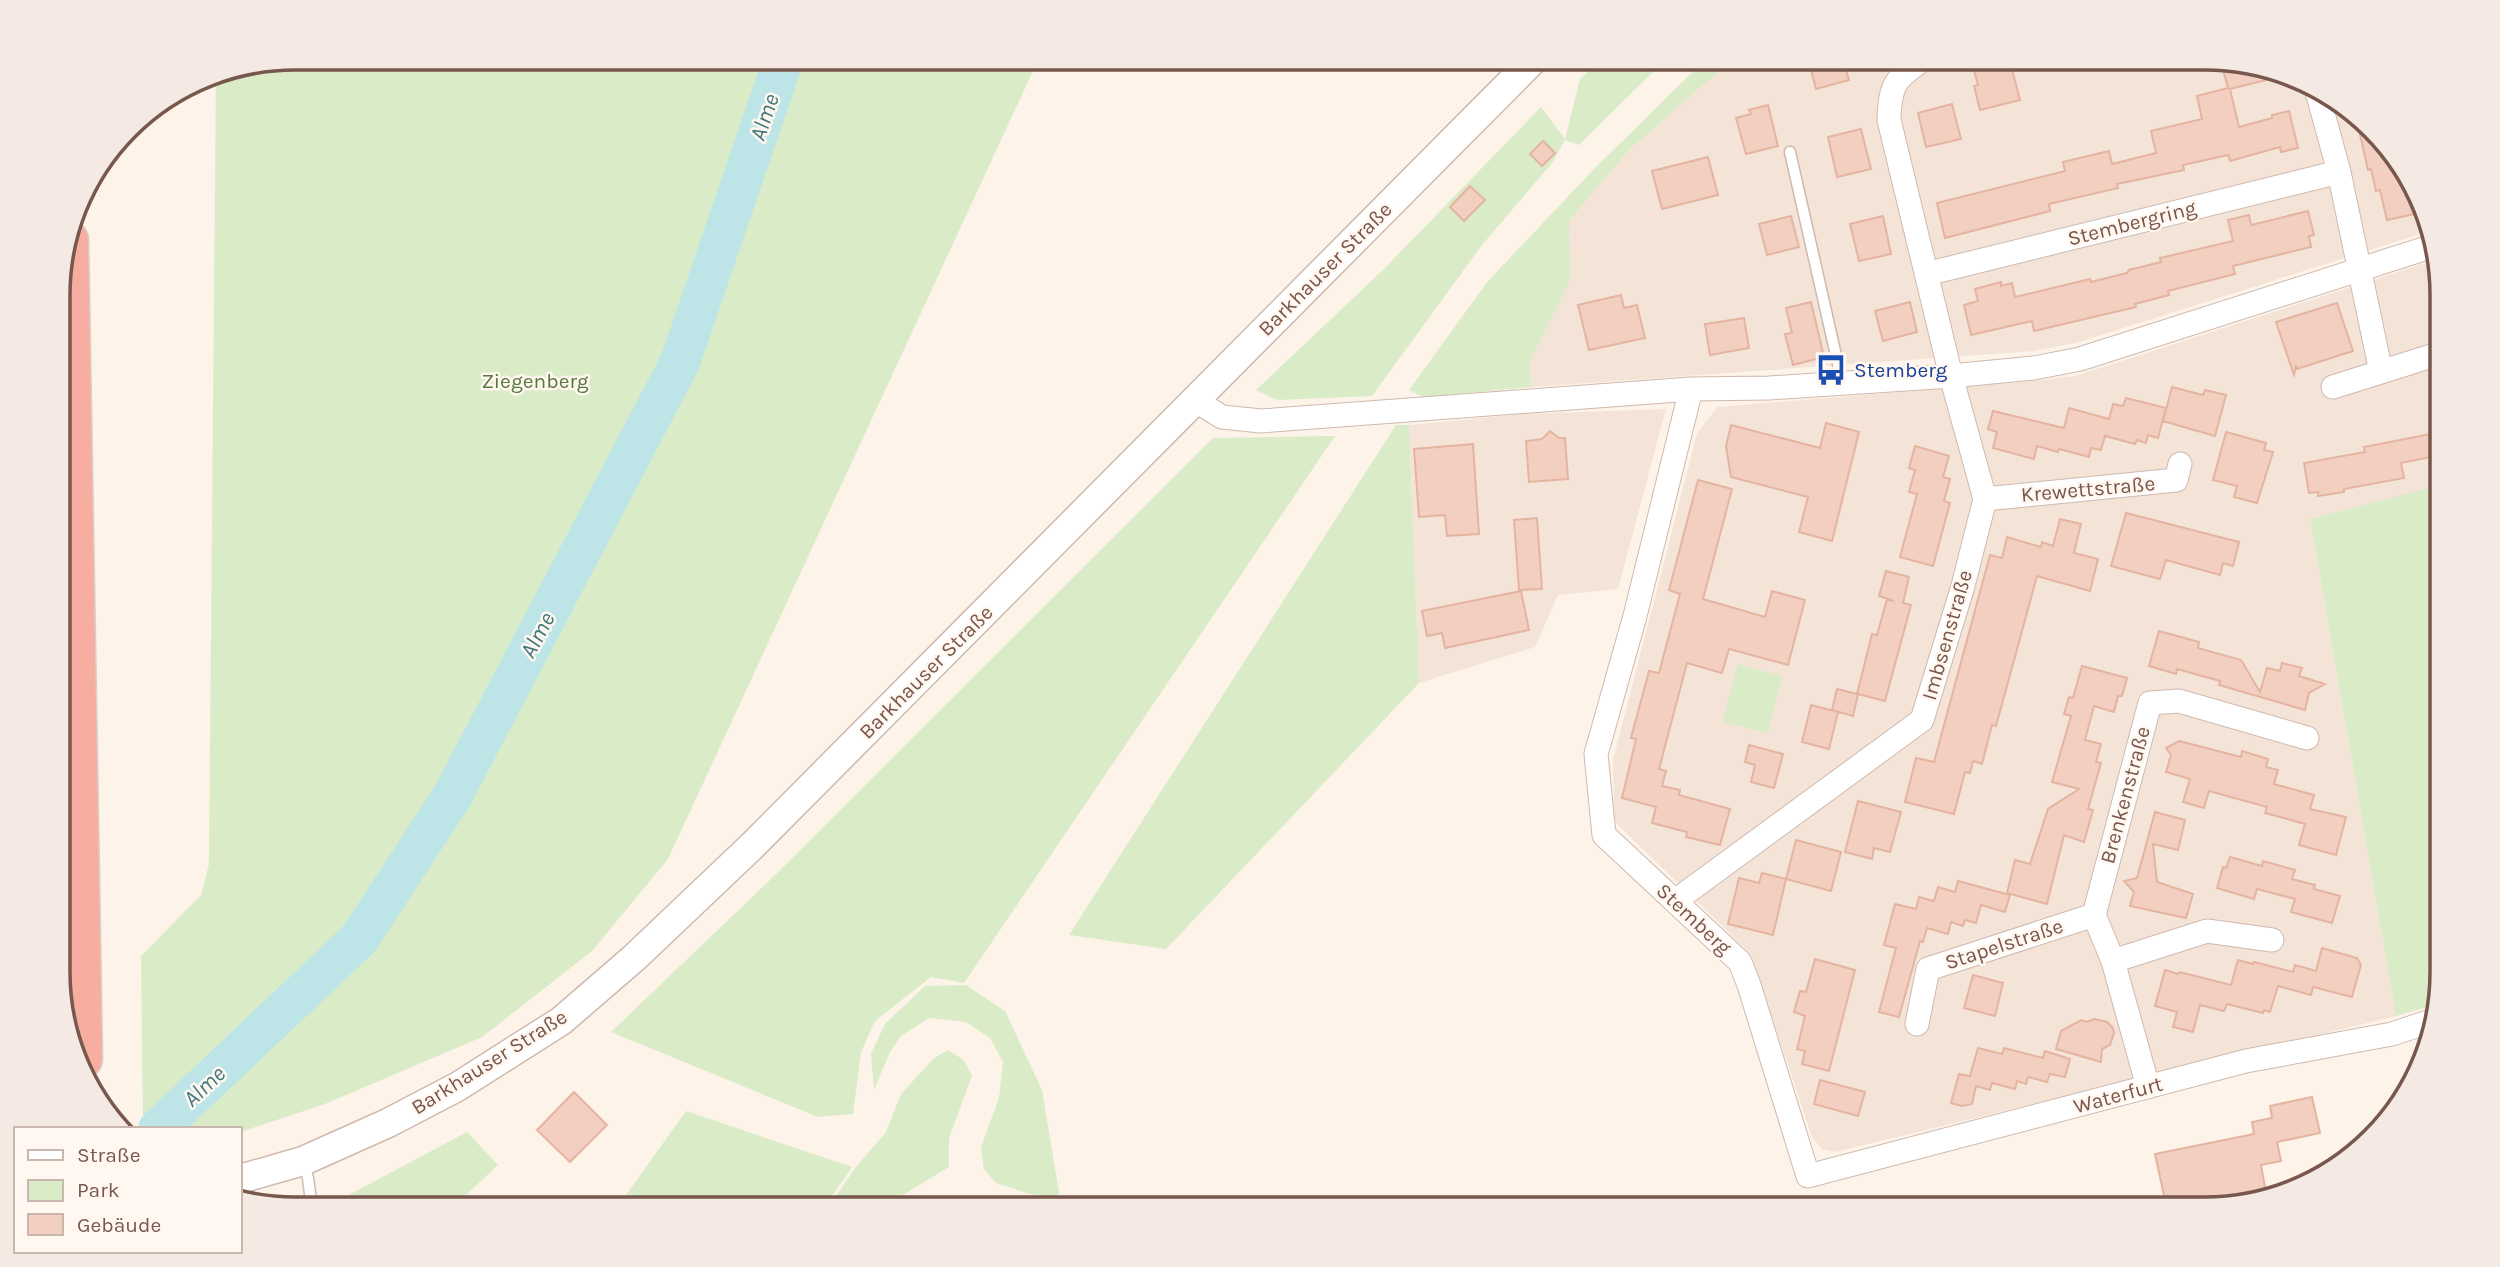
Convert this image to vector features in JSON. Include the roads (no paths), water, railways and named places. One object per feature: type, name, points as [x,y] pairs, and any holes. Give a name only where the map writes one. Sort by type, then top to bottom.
[{"type":"highway","points":[[70,300],[83,1045]]},
{"type":"street","name":"Barkhauser Straße","points":[[242,1178],[303,1161],[388,1123],[457,1087],[561,1021],[634,958],[752,846],[1523,70]]},
{"type":"street","points":[[1907,70],[1889,92],[1889,120],[1951,376]]},
{"type":"street","points":[[2320,102],[2339,172],[2381,372]]},
{"type":"street","name":"Stembergring","points":[[1926,274],[2339,172]]},
{"type":"street","points":[[1196,401],[1222,417],[1261,421],[1691,388],[1769,388],[2034,368],[2080,359],[2424,249]]},
{"type":"street","points":[[2333,387],[2430,357]]},
{"type":"street","name":"Imbsenstraße","points":[[1675,901],[1922,720],[1963,586],[1984,499],[1951,376]]},
{"type":"street","name":"Stemberg","points":[[1691,388],[1629,642],[1596,754],[1604,835],[1740,962],[1808,1176]]},
{"type":"street","name":"Krewettstraße","points":[[1984,499],[2176,480],[2180,464]]},
{"type":"street","name":"Brenkenstraße","points":[[2094,915],[2150,703],[2179,701],[2307,738]]},
{"type":"street","points":[[2094,915],[2113,961],[2148,1087]]},
{"type":"street","name":"Stapelstraße","points":[[1917,1024],[1928,969],[2094,915]]},
{"type":"street","points":[[2113,961],[2207,931],[2272,940]]},
{"type":"street","name":"Waterfurt","points":[[1808,1176],[2246,1062],[2392,1034],[2424,1023]]},
{"type":"lane","points":[[1790,152],[1842,382]]},
{"type":"lane","points":[[303,1161],[310,1197]]},
{"type":"waterway","name":"Alme","points":[[160,1127],[359,939],[453,795],[680,362],[780,70]]},
{"type":"place","name":"Stemberg","points":[[1831,370]]},
{"type":"park label","name":"Ziegenberg","points":[[535,381]]}]
